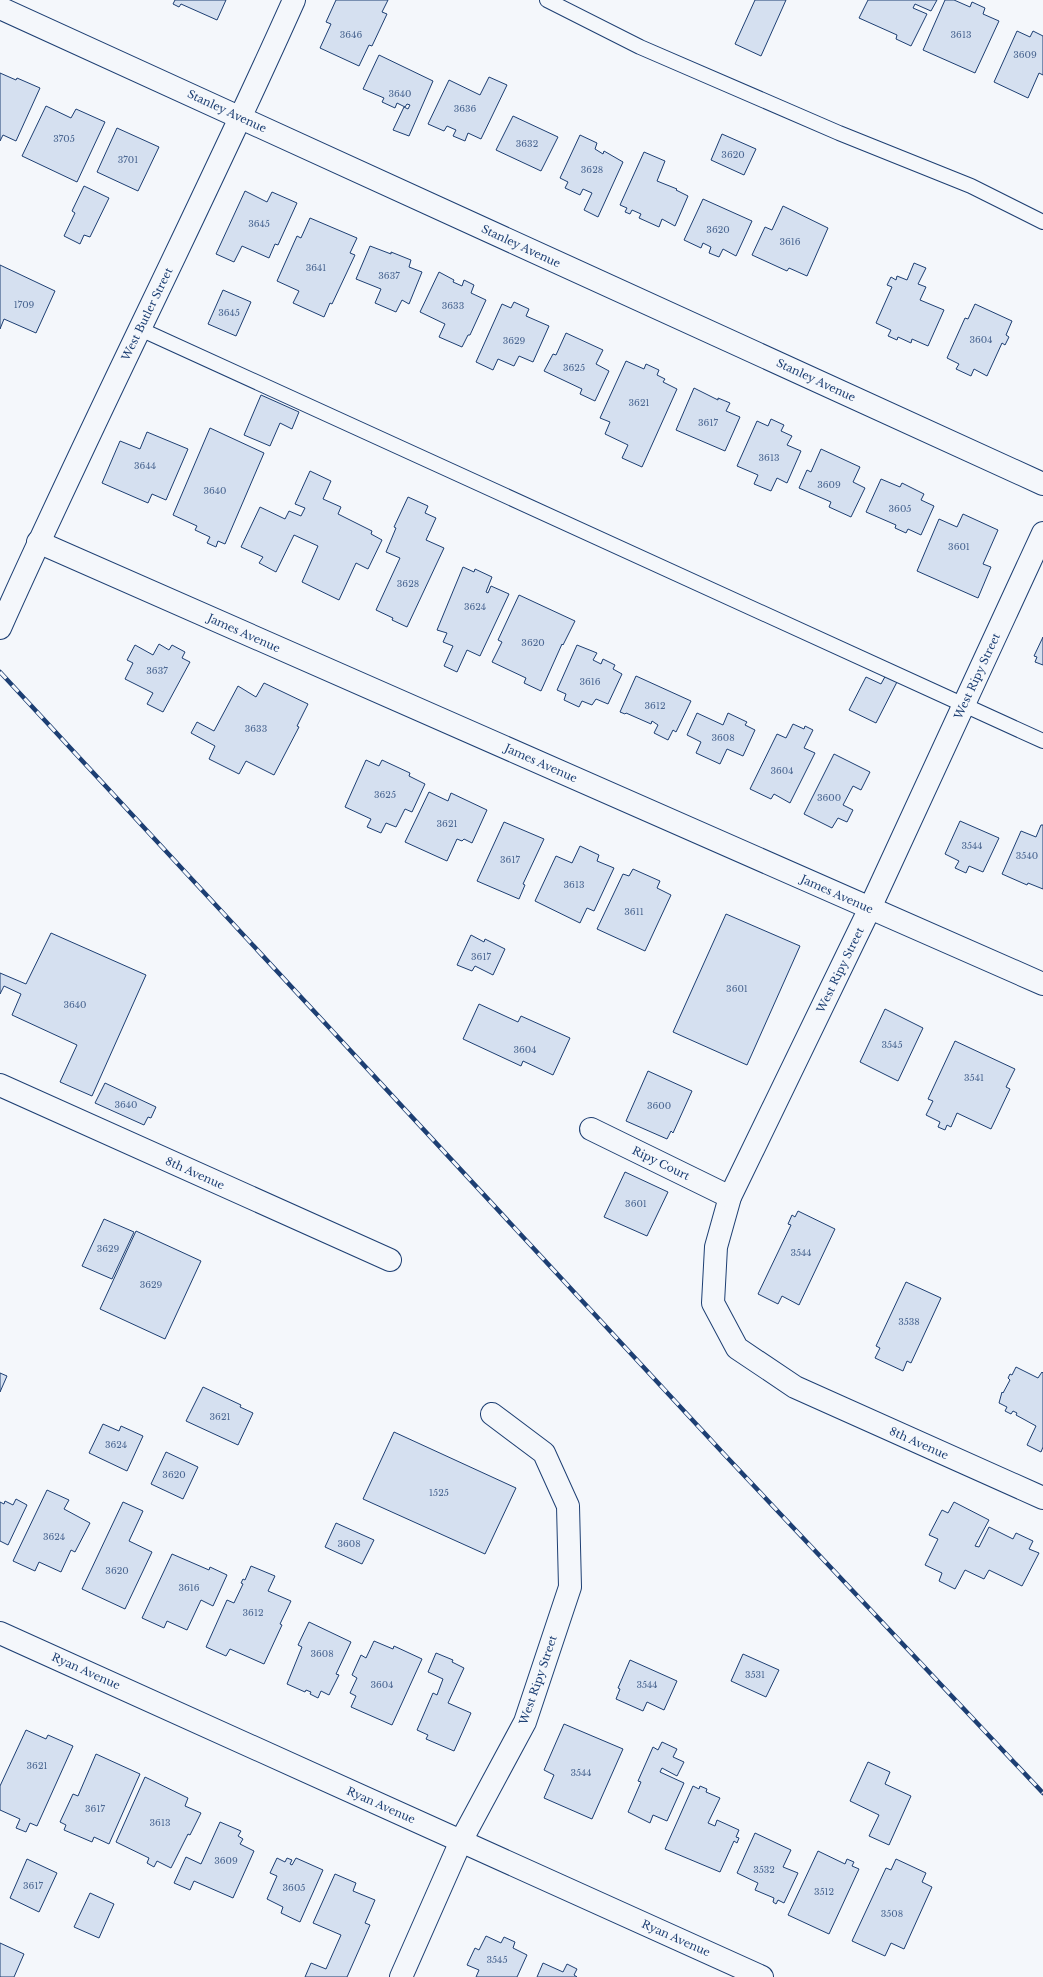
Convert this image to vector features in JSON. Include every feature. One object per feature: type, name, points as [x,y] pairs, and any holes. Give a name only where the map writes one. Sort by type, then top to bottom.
[{"type":"street","name":"West Butler Street","points":[[0,628],[38,542],[241,118],[294,0]]},
{"type":"street","name":"Stanley Avenue","points":[[0,8],[1043,484]]},
{"type":"street","name":"West Ripy Street","points":[[795,1387],[737,1348],[713,1303],[716,1247],[730,1197],[870,908],[1043,533]]},
{"type":"street","name":"James Avenue","points":[[38,542],[1043,984]]},
{"type":"street","name":"8th Avenue","points":[[0,1085],[390,1260]]},
{"type":"street","name":"Ripy Court","points":[[591,1129],[730,1197]]},
{"type":"street","name":"8th Avenue","points":[[795,1387],[1043,1498]]},
{"type":"street","name":"West Ripy Street","points":[[401,1977],[461,1841],[525,1722],[570,1587],[568,1506],[544,1453],[492,1414]]},
{"type":"street","name":"Ryan Avenue","points":[[0,1633],[762,1977]]},
{"type":"lane","points":[[546,0],[640,47],[838,133],[971,186],[1043,222]]},
{"type":"lane","points":[[140,329],[1043,741]]},
{"type":"building","points":[[175,0],[226,0],[217,20],[181,4],[179,7],[173,4]]},
{"type":"building","points":[[336,0],[388,0],[382,12],[387,14],[372,46],[369,45],[359,66],[320,48],[331,24],[326,22]]},
{"type":"building","points":[[755,0],[786,0],[761,56],[735,44]]},
{"type":"building","points":[[868,0],[937,0],[931,11],[915,4],[913,8],[927,14],[911,46],[896,39],[897,35],[859,18]]},
{"type":"building","points":[[945,0],[954,0],[970,7],[972,2],[985,8],[983,14],[999,21],[975,73],[923,50]]},
{"type":"building","points":[[1017,31],[1030,37],[1033,31],[1043,36],[1043,75],[1039,73],[1028,98],[994,82]]},
{"type":"building","points":[[379,55],[433,81],[409,136],[393,130],[404,107],[408,109],[410,105],[407,104],[405,107],[397,103],[395,108],[382,102],[384,98],[363,89]]},
{"type":"building","points":[[0,73],[16,80],[17,78],[40,88],[16,141],[3,135],[0,141]]},
{"type":"building","points":[[489,77],[507,85],[481,139],[468,133],[465,141],[453,136],[456,130],[447,126],[444,131],[428,124],[449,80],[480,95]]},
{"type":"building","points":[[46,106],[71,118],[76,109],[105,122],[77,182],[22,156]]},
{"type":"building","points":[[513,116],[558,137],[541,171],[496,150]]},
{"type":"building","points":[[117,128],[159,147],[138,191],[97,172]]},
{"type":"building","points":[[722,134],[756,149],[744,175],[711,160]]},
{"type":"building","points":[[580,135],[597,143],[595,149],[603,154],[604,151],[623,162],[598,217],[584,210],[592,193],[583,189],[580,195],[565,188],[568,182],[560,178]]},
{"type":"building","points":[[644,152],[665,161],[657,181],[677,189],[676,190],[688,196],[675,226],[662,219],[659,227],[639,218],[641,214],[632,210],[630,214],[625,212],[627,208],[620,205]]},
{"type":"building","points":[[84,186],[109,198],[90,237],[84,235],[80,244],[64,236],[75,213],[72,211]]},
{"type":"building","points":[[245,191],[267,202],[272,192],[297,203],[278,245],[275,244],[269,258],[242,246],[234,262],[216,254]]},
{"type":"building","points":[[703,199],[752,221],[736,256],[723,249],[719,257],[709,253],[711,247],[703,243],[701,248],[684,240]]},
{"type":"building","points":[[783,206],[828,228],[807,276],[789,268],[787,271],[752,255],[765,227],[772,230]]},
{"type":"building","points":[[310,218],[357,238],[350,253],[355,255],[332,304],[330,303],[324,317],[293,303],[299,291],[277,281],[297,236],[301,238]]},
{"type":"building","points":[[370,246],[411,260],[409,267],[422,272],[409,304],[402,300],[396,312],[375,303],[381,289],[356,279]]},
{"type":"building","points":[[914,263],[926,268],[918,284],[926,287],[920,300],[944,310],[928,346],[912,339],[911,343],[898,337],[897,340],[888,336],[891,330],[876,323],[892,287],[887,285],[891,277],[896,280],[897,276],[907,280]]},
{"type":"building","points":[[0,265],[55,291],[36,333],[4,319],[0,329]]},
{"type":"building","points":[[439,272],[454,280],[453,282],[462,286],[464,280],[474,285],[471,293],[486,300],[470,335],[468,335],[462,347],[439,337],[445,324],[420,312]]},
{"type":"building","points":[[223,290],[251,302],[236,336],[208,324]]},
{"type":"building","points":[[514,302],[529,309],[526,316],[549,326],[533,362],[519,356],[514,366],[498,359],[493,370],[476,362],[502,304],[511,308]]},
{"type":"building","points":[[975,304],[1012,321],[1006,335],[1009,337],[1005,345],[1002,343],[987,376],[974,369],[971,376],[956,369],[959,364],[947,358],[965,318],[968,319]]},
{"type":"building","points":[[566,333],[603,350],[596,364],[609,371],[595,401],[580,394],[582,389],[544,371],[553,354],[556,355]]},
{"type":"building","points":[[626,361],[644,369],[646,364],[659,370],[657,375],[665,379],[663,382],[677,389],[642,467],[622,458],[628,445],[605,434],[610,422],[600,418]]},
{"type":"building","points":[[694,388],[718,400],[718,398],[730,403],[726,411],[740,417],[725,451],[676,430]]},
{"type":"building","points":[[261,395],[299,412],[292,429],[280,423],[270,446],[244,435]]},
{"type":"building","points":[[771,419],[784,425],[781,431],[792,436],[787,445],[801,451],[787,483],[777,478],[771,491],[754,484],[758,475],[737,466],[757,421],[768,426]]},
{"type":"building","points":[[210,428],[264,453],[225,544],[218,541],[216,547],[207,543],[210,537],[195,530],[197,526],[173,515]]},
{"type":"building","points":[[147,432],[188,449],[166,500],[152,494],[148,503],[102,483],[120,441],[140,449]]},
{"type":"building","points":[[821,449],[860,467],[853,482],[865,488],[851,517],[829,507],[831,502],[799,488],[807,470],[811,472]]},
{"type":"building","points":[[310,471],[331,481],[323,499],[341,507],[338,514],[372,531],[371,534],[382,540],[368,569],[356,563],[339,600],[302,582],[318,546],[294,535],[276,572],[259,563],[263,557],[241,547],[260,507],[285,519],[289,511],[301,516],[305,508],[295,504]]},
{"type":"building","points":[[881,479],[900,487],[902,483],[924,494],[921,500],[934,506],[921,535],[908,529],[906,533],[895,528],[896,525],[866,512]]},
{"type":"building","points":[[408,497],[428,506],[425,513],[436,518],[426,540],[444,548],[407,627],[376,610],[400,558],[386,552],[396,528],[394,527]]},
{"type":"building","points":[[963,514],[998,530],[983,564],[991,567],[978,598],[917,571],[939,519],[957,527]]},
{"type":"building","points":[[463,567],[474,572],[475,569],[492,577],[486,592],[488,593],[491,586],[509,594],[480,656],[467,650],[457,672],[444,666],[453,646],[443,642],[447,633],[437,630]]},
{"type":"building","points":[[519,595],[575,621],[563,645],[562,644],[541,691],[524,683],[526,678],[492,662],[502,642],[498,640]]},
{"type":"building","points":[[1043,637],[1043,665],[1035,662],[1037,657],[1034,656]]},
{"type":"building","points":[[159,644],[169,650],[172,645],[185,652],[182,658],[190,662],[163,712],[147,704],[153,693],[125,679],[133,663],[127,660],[135,645],[153,655]]},
{"type":"building","points":[[577,645],[597,653],[593,660],[601,664],[603,659],[615,665],[613,669],[622,674],[608,704],[596,699],[592,705],[582,701],[579,707],[564,700],[566,694],[557,690]]},
{"type":"building","points":[[887,673],[899,678],[876,723],[849,710],[866,677],[881,684]]},
{"type":"building","points":[[636,676],[691,701],[676,732],[673,730],[668,740],[654,733],[658,725],[652,721],[651,724],[626,713],[620,712]]},
{"type":"building","points":[[264,683],[308,704],[297,726],[299,727],[274,775],[246,761],[239,774],[209,759],[215,746],[191,733],[197,722],[214,731],[238,686],[256,697]]},
{"type":"building","points":[[697,713],[723,725],[728,713],[747,722],[745,725],[755,730],[743,756],[727,749],[720,764],[696,753],[701,742],[687,735]]},
{"type":"building","points":[[793,724],[804,729],[805,726],[813,730],[804,748],[815,753],[790,803],[774,794],[771,799],[750,789],[777,734],[786,738]]},
{"type":"building","points":[[834,754],[870,772],[861,790],[853,786],[843,805],[853,810],[847,822],[838,818],[832,828],[804,814]]},
{"type":"building","points":[[366,760],[379,766],[382,760],[410,773],[409,776],[425,784],[412,812],[405,809],[396,827],[386,823],[381,833],[367,827],[371,819],[345,807]]},
{"type":"building","points":[[429,792],[448,801],[451,793],[487,810],[472,843],[464,839],[462,841],[457,839],[447,861],[405,842]]},
{"type":"building","points":[[960,821],[999,838],[983,872],[969,866],[966,873],[955,868],[959,861],[945,854]]},
{"type":"building","points":[[504,822],[544,839],[523,884],[525,885],[519,899],[477,881]]},
{"type":"building","points":[[1041,825],[1043,825],[1043,889],[1028,883],[1027,885],[1002,874],[1021,831],[1036,837]]},
{"type":"building","points":[[580,846],[599,855],[597,861],[614,868],[594,911],[587,908],[580,923],[535,901],[556,856],[572,863]]},
{"type":"building","points":[[633,869],[660,881],[657,888],[671,895],[645,951],[597,929],[623,874],[629,876]]},
{"type":"building","points":[[726,914],[800,946],[747,1065],[673,1032]]},
{"type":"building","points":[[51,933],[146,975],[92,1096],[60,1082],[77,1045],[12,1015],[21,994],[4,986],[0,994],[0,973],[26,984]]},
{"type":"building","points":[[471,935],[484,942],[485,939],[505,949],[493,975],[475,966],[472,971],[457,965]]},
{"type":"building","points":[[479,1004],[518,1022],[521,1016],[570,1038],[553,1075],[523,1061],[521,1066],[463,1039]]},
{"type":"building","points":[[885,1009],[923,1028],[898,1081],[860,1062]]},
{"type":"building","points":[[955,1041],[1015,1069],[1006,1087],[1010,1089],[991,1129],[957,1113],[951,1127],[947,1125],[945,1130],[938,1127],[940,1122],[926,1115],[933,1101],[928,1099]]},
{"type":"building","points":[[648,1071],[692,1091],[673,1133],[671,1131],[667,1139],[626,1121]]},
{"type":"building","points":[[105,1083],[156,1107],[151,1118],[148,1117],[144,1125],[95,1103]]},
{"type":"building","points":[[625,1172],[668,1192],[647,1236],[604,1217]]},
{"type":"building","points":[[798,1211],[835,1229],[799,1305],[782,1296],[778,1304],[758,1294],[791,1225],[788,1224],[792,1215],[795,1217]]},
{"type":"building","points":[[104,1219],[134,1232],[112,1279],[82,1266]]},
{"type":"building","points":[[136,1231],[201,1261],[165,1339],[100,1309]]},
{"type":"building","points":[[906,1282],[941,1298],[911,1363],[907,1361],[903,1371],[875,1358],[880,1348],[876,1346]]},
{"type":"building","points":[[1016,1367],[1038,1378],[1042,1372],[1043,1373],[1043,1447],[1041,1452],[1027,1445],[1036,1426],[1016,1415],[1017,1413],[1013,1411],[1011,1414],[1005,1411],[1007,1407],[999,1403],[1002,1392],[1003,1393],[1010,1380],[1008,1378],[1010,1374],[1012,1375]]},
{"type":"building","points":[[0,1373],[7,1376],[0,1392]]},
{"type":"building","points":[[203,1387],[241,1405],[240,1407],[253,1413],[238,1445],[186,1421]]},
{"type":"building","points":[[103,1424],[119,1431],[121,1426],[143,1436],[127,1471],[89,1453]]},
{"type":"building","points":[[394,1432],[516,1488],[485,1554],[363,1499]]},
{"type":"building","points":[[166,1452],[198,1467],[183,1499],[151,1484]]},
{"type":"building","points":[[47,1490],[69,1500],[64,1509],[90,1523],[75,1552],[71,1550],[61,1572],[39,1562],[35,1571],[13,1561]]},
{"type":"building","points":[[16,1499],[27,1505],[8,1545],[0,1541],[0,1502],[4,1504],[5,1501],[13,1505]]},
{"type":"building","points":[[123,1502],[143,1511],[129,1541],[152,1552],[125,1609],[82,1589]]},
{"type":"building","points":[[954,1502],[989,1520],[975,1546],[979,1547],[989,1527],[1013,1539],[1016,1533],[1033,1541],[1029,1549],[1039,1553],[1022,1586],[989,1570],[984,1579],[965,1570],[955,1589],[939,1581],[942,1573],[925,1565],[938,1539],[929,1535],[942,1510],[948,1513]]},
{"type":"building","points":[[336,1523],[374,1540],[362,1564],[325,1547]]},
{"type":"building","points":[[172,1554],[209,1570],[210,1567],[227,1575],[213,1606],[201,1600],[187,1630],[167,1621],[164,1628],[142,1618]]},
{"type":"building","points":[[251,1566],[275,1576],[268,1591],[291,1601],[264,1664],[230,1649],[226,1656],[206,1647],[227,1600],[234,1603],[243,1584],[241,1583],[243,1579],[245,1580]]},
{"type":"building","points":[[309,1622],[351,1642],[336,1674],[339,1675],[329,1695],[321,1691],[318,1698],[310,1694],[311,1692],[306,1690],[305,1692],[287,1684],[302,1647],[298,1645]]},
{"type":"building","points":[[374,1641],[393,1649],[394,1646],[422,1659],[392,1725],[351,1707],[356,1696],[350,1693],[357,1678],[352,1675],[361,1655],[366,1658]]},
{"type":"building","points":[[436,1653],[453,1660],[452,1662],[464,1668],[448,1703],[471,1713],[454,1751],[426,1739],[428,1735],[417,1730],[433,1693],[437,1695],[443,1679],[428,1672]]},
{"type":"building","points":[[743,1654],[779,1670],[766,1697],[731,1681]]},
{"type":"building","points":[[630,1660],[677,1681],[664,1710],[647,1702],[643,1711],[616,1699],[620,1689],[618,1688]]},
{"type":"building","points":[[564,1724],[623,1749],[592,1819],[544,1798],[554,1775],[544,1770]]},
{"type":"building","points":[[26,1730],[46,1739],[48,1735],[73,1746],[37,1826],[30,1823],[26,1832],[16,1828],[20,1819],[0,1810],[0,1786]]},
{"type":"building","points":[[662,1742],[677,1749],[673,1757],[684,1762],[677,1776],[662,1768],[660,1772],[684,1783],[667,1821],[653,1815],[650,1823],[628,1812],[641,1782],[638,1781],[653,1747],[658,1750]]},
{"type":"building","points":[[96,1754],[140,1774],[109,1844],[94,1837],[92,1842],[64,1830],[66,1825],[60,1822],[73,1794],[78,1796]]},
{"type":"building","points":[[868,1762],[890,1772],[885,1784],[911,1796],[889,1845],[869,1836],[879,1815],[850,1801]]},
{"type":"building","points":[[145,1777],[188,1798],[185,1806],[201,1813],[190,1835],[188,1834],[171,1868],[157,1861],[154,1867],[147,1863],[149,1858],[116,1842]]},
{"type":"building","points":[[693,1786],[699,1789],[700,1786],[707,1789],[706,1792],[720,1798],[708,1823],[715,1826],[717,1820],[739,1830],[736,1837],[739,1838],[737,1843],[734,1841],[720,1872],[665,1849]]},
{"type":"building","points":[[220,1822],[241,1831],[238,1836],[243,1839],[240,1844],[254,1851],[233,1898],[194,1881],[190,1890],[174,1883],[186,1857],[201,1864]]},
{"type":"building","points":[[755,1833],[791,1850],[783,1867],[798,1873],[784,1903],[778,1900],[776,1904],[773,1902],[774,1898],[755,1890],[758,1883],[737,1873]]},
{"type":"building","points":[[818,1851],[845,1864],[847,1859],[854,1862],[852,1866],[859,1869],[829,1934],[788,1915]]},
{"type":"building","points":[[277,1858],[285,1862],[287,1858],[292,1860],[290,1864],[292,1865],[296,1858],[323,1870],[300,1922],[281,1913],[283,1907],[267,1899],[277,1876],[270,1873]]},
{"type":"building","points":[[27,1859],[57,1873],[39,1912],[10,1898]]},
{"type":"building","points":[[896,1859],[926,1873],[922,1882],[932,1887],[904,1949],[891,1943],[885,1956],[852,1941],[886,1868],[891,1870]]},
{"type":"building","points":[[335,1874],[356,1883],[353,1891],[375,1900],[365,1923],[370,1925],[347,1977],[305,1977],[311,1963],[326,1969],[341,1935],[313,1923]]},
{"type":"building","points":[[90,1893],[114,1904],[99,1938],[74,1927]]},
{"type":"building","points":[[486,1936],[501,1943],[504,1937],[515,1942],[513,1948],[527,1955],[517,1977],[476,1977],[479,1970],[467,1965],[475,1948],[479,1950]]},
{"type":"building","points":[[0,1943],[24,1954],[14,1977],[0,1977]]},
{"type":"building","points":[[543,1963],[563,1972],[567,1964],[577,1969],[574,1975],[577,1977],[537,1977]]},
{"type":"railway","points":[[0,672],[723,1453],[1043,1793]]}]
